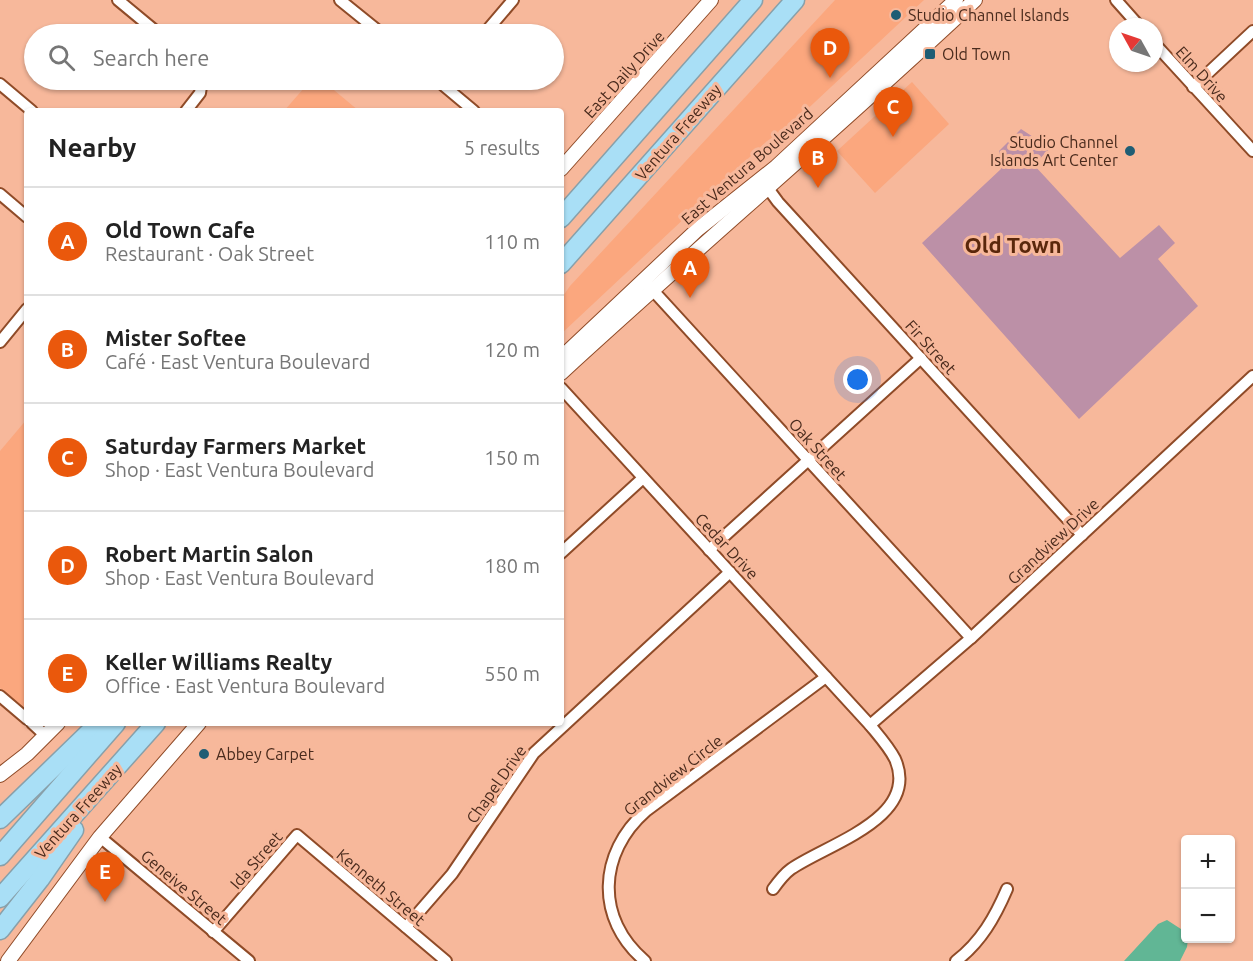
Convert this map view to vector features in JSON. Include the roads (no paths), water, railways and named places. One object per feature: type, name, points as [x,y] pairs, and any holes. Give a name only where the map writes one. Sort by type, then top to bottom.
[{"type":"highway","name":"Ventura Freeway","points":[[564,215],[753,0]]},
{"type":"highway","name":"Ventura Freeway","points":[[564,261],[795,0]]},
{"type":"highway","points":[[0,819],[96,726]]},
{"type":"highway","name":"Ventura Freeway","points":[[0,856],[113,726]]},
{"type":"highway","name":"Ventura Freeway","points":[[0,898],[153,726]]},
{"type":"highway","points":[[0,930],[40,879],[120,764]]},
{"type":"main road","name":"East Daily Drive","points":[[564,166],[711,0]]},
{"type":"main road","name":"East Ventura Boulevard","points":[[764,183],[783,160],[956,0]]},
{"type":"main road","name":"East Ventura Boulevard","points":[[564,355],[975,0]]},
{"type":"main road","name":"East Ventura Boulevard","points":[[564,370],[648,285]]},
{"type":"main road","points":[[0,775],[55,726]]},
{"type":"main road","points":[[8,961],[100,837],[196,726]]},
{"type":"street","points":[[118,0],[147,24]]},
{"type":"street","points":[[340,0],[370,24]]},
{"type":"street","points":[[493,24],[513,0]]},
{"type":"street","points":[[1116,0],[1132,18]]},
{"type":"street","points":[[1193,87],[1253,31]]},
{"type":"street","name":"Elm Drive","points":[[1163,53],[1253,151]]},
{"type":"street","points":[[0,84],[28,108]]},
{"type":"street","points":[[188,108],[200,90]]},
{"type":"street","points":[[452,90],[471,108]]},
{"type":"street","name":"Fir Street","points":[[764,183],[781,206],[1082,535]]},
{"type":"street","points":[[0,194],[24,214]]},
{"type":"street","name":"Oak Street","points":[[648,285],[971,638]]},
{"type":"street","points":[[0,342],[24,313]]},
{"type":"street","points":[[710,549],[921,358]]},
{"type":"street","name":"Grandview Drive","points":[[870,725],[971,638],[1253,375]]},
{"type":"street","name":"Cedar Drive","points":[[564,391],[870,725],[895,759],[899,784],[894,800],[877,820],[790,870],[772,889]]},
{"type":"street","points":[[564,550],[643,478]]},
{"type":"street","name":"Chapel Drive","points":[[564,725],[730,572]]},
{"type":"street","name":"Grandview Circle","points":[[645,961],[623,940],[610,902],[610,872],[625,834],[646,811],[826,677]]},
{"type":"street","points":[[0,696],[24,716]]},
{"type":"street","points":[[35,726],[46,736]]},
{"type":"street","name":"Chapel Drive","points":[[406,927],[452,874],[534,753],[563,726]]},
{"type":"street","name":"Kenneth Street","points":[[297,836],[446,961]]},
{"type":"street","name":"Ida Street","points":[[213,932],[297,836]]},
{"type":"street","name":"Geneive Street","points":[[100,837],[249,961]]},
{"type":"street","points":[[956,961],[985,932],[996,915],[1007,889]]},
{"type":"place","name":"Studio Channel Islands","points":[[896,15]]},
{"type":"place","name":"Old Town","points":[[930,54]]},
{"type":"place","name":"Robert Martin Salon","points":[[830,78]]},
{"type":"place","name":"Saturday Farmers Market","points":[[893,137]]},
{"type":"place","name":"Studio Channel Islands Art Center","points":[[1130,151]]},
{"type":"place","name":"Mister Softee","points":[[818,188]]},
{"type":"place","name":"Old Town Cafe","points":[[690,298]]},
{"type":"place","name":"Abbey Carpet","points":[[204,754]]},
{"type":"place","name":"Keller Williams Realty","points":[[105,902]]},
{"type":"district","name":"Old Town","points":[[1013,244]]}]
